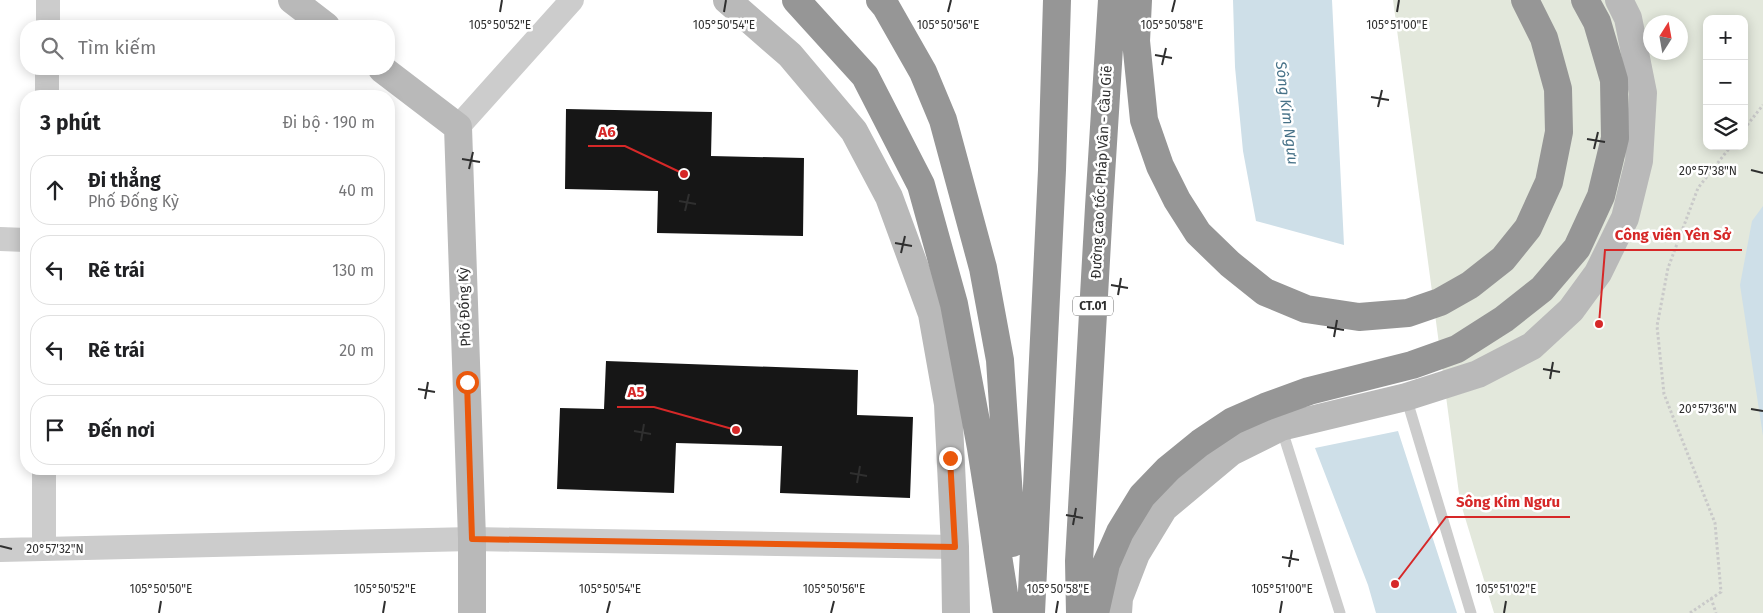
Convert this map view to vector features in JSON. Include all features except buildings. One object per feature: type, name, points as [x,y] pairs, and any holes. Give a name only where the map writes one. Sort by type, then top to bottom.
[{"type":"highway","points":[[796,0],[865,76],[921,185],[954,304],[981,448],[1007,613]]},
{"type":"highway","points":[[880,0],[924,72],[943,120],[983,268],[1000,360],[1017,613]]},
{"type":"highway","points":[[1031,613],[1052,170],[1057,0]]},
{"type":"highway","name":"Đường cao tốc Pháp Vân - Cầu Giẽ","points":[[1080,613],[1079,561],[1112,0]]},
{"type":"highway","points":[[1138,0],[1136,41],[1144,120],[1168,183],[1198,233],[1230,264],[1265,292],[1306,309],[1359,317],[1408,313],[1440,302],[1470,285],[1502,259],[1528,228],[1548,182],[1558,132],[1558,89],[1544,38],[1525,0]]},
{"type":"highway","points":[[1095,613],[1106,564],[1120,532],[1142,496],[1168,469],[1200,443],[1233,421],[1308,391],[1412,366],[1457,349],[1504,319],[1542,289],[1577,248],[1601,196],[1615,138],[1614,80],[1597,22],[1585,0]]},
{"type":"street","points":[[48,0],[48,20]]},
{"type":"street","points":[[292,0],[318,20]]},
{"type":"street","points":[[390,75],[458,127],[572,0]]},
{"type":"street","points":[[727,0],[790,55],[854,131],[889,197],[932,314],[948,404],[955,547],[956,613]]},
{"type":"street","points":[[1118,613],[1119,598],[1136,554],[1164,508],[1231,452],[1281,427],[1406,396],[1478,374],[1532,346],[1571,310],[1598,273],[1625,218],[1639,161],[1643,93],[1628,18],[1619,0]]},
{"type":"street","points":[[47,75],[47,90]]},
{"type":"street","name":"Phố Đống Kỳ","points":[[458,127],[472,539],[472,613]]},
{"type":"street","points":[[0,239],[20,240]]},
{"type":"street","points":[[44,475],[44,549]]},
{"type":"street","points":[[0,550],[472,539],[955,547]]},
{"type":"lane","points":[[1406,396],[1470,613]]},
{"type":"lane","points":[[1281,427],[1340,613]]},
{"type":"path","points":[[1748,124],[1763,105]]},
{"type":"path","points":[[1690,613],[1721,592],[1715,523],[1664,394],[1657,326],[1668,268],[1698,188],[1728,150]]},
{"type":"path","points":[[1711,598],[1716,613]]},
{"type":"shaded area","points":[[1393,0],[1763,0],[1763,613],[1494,613],[1460,501]]},
{"type":"water","points":[[1233,0],[1332,0],[1344,245],[1256,221],[1243,151],[1235,67]]},
{"type":"water","points":[[1763,206],[1763,436],[1740,285],[1752,221]]},
{"type":"water","points":[[1398,431],[1457,613],[1376,613],[1368,585],[1315,448]]},
{"type":"place","name":"A6","points":[[684,174]]},
{"type":"place","name":"Công viên Yên Sở","points":[[1599,324]]},
{"type":"place","name":"A5","points":[[736,430]]},
{"type":"place","name":"Sông Kim Ngưu","points":[[1395,584]]},
{"type":"route","points":[[467,382],[472,539],[955,547],[950,458]]}]
